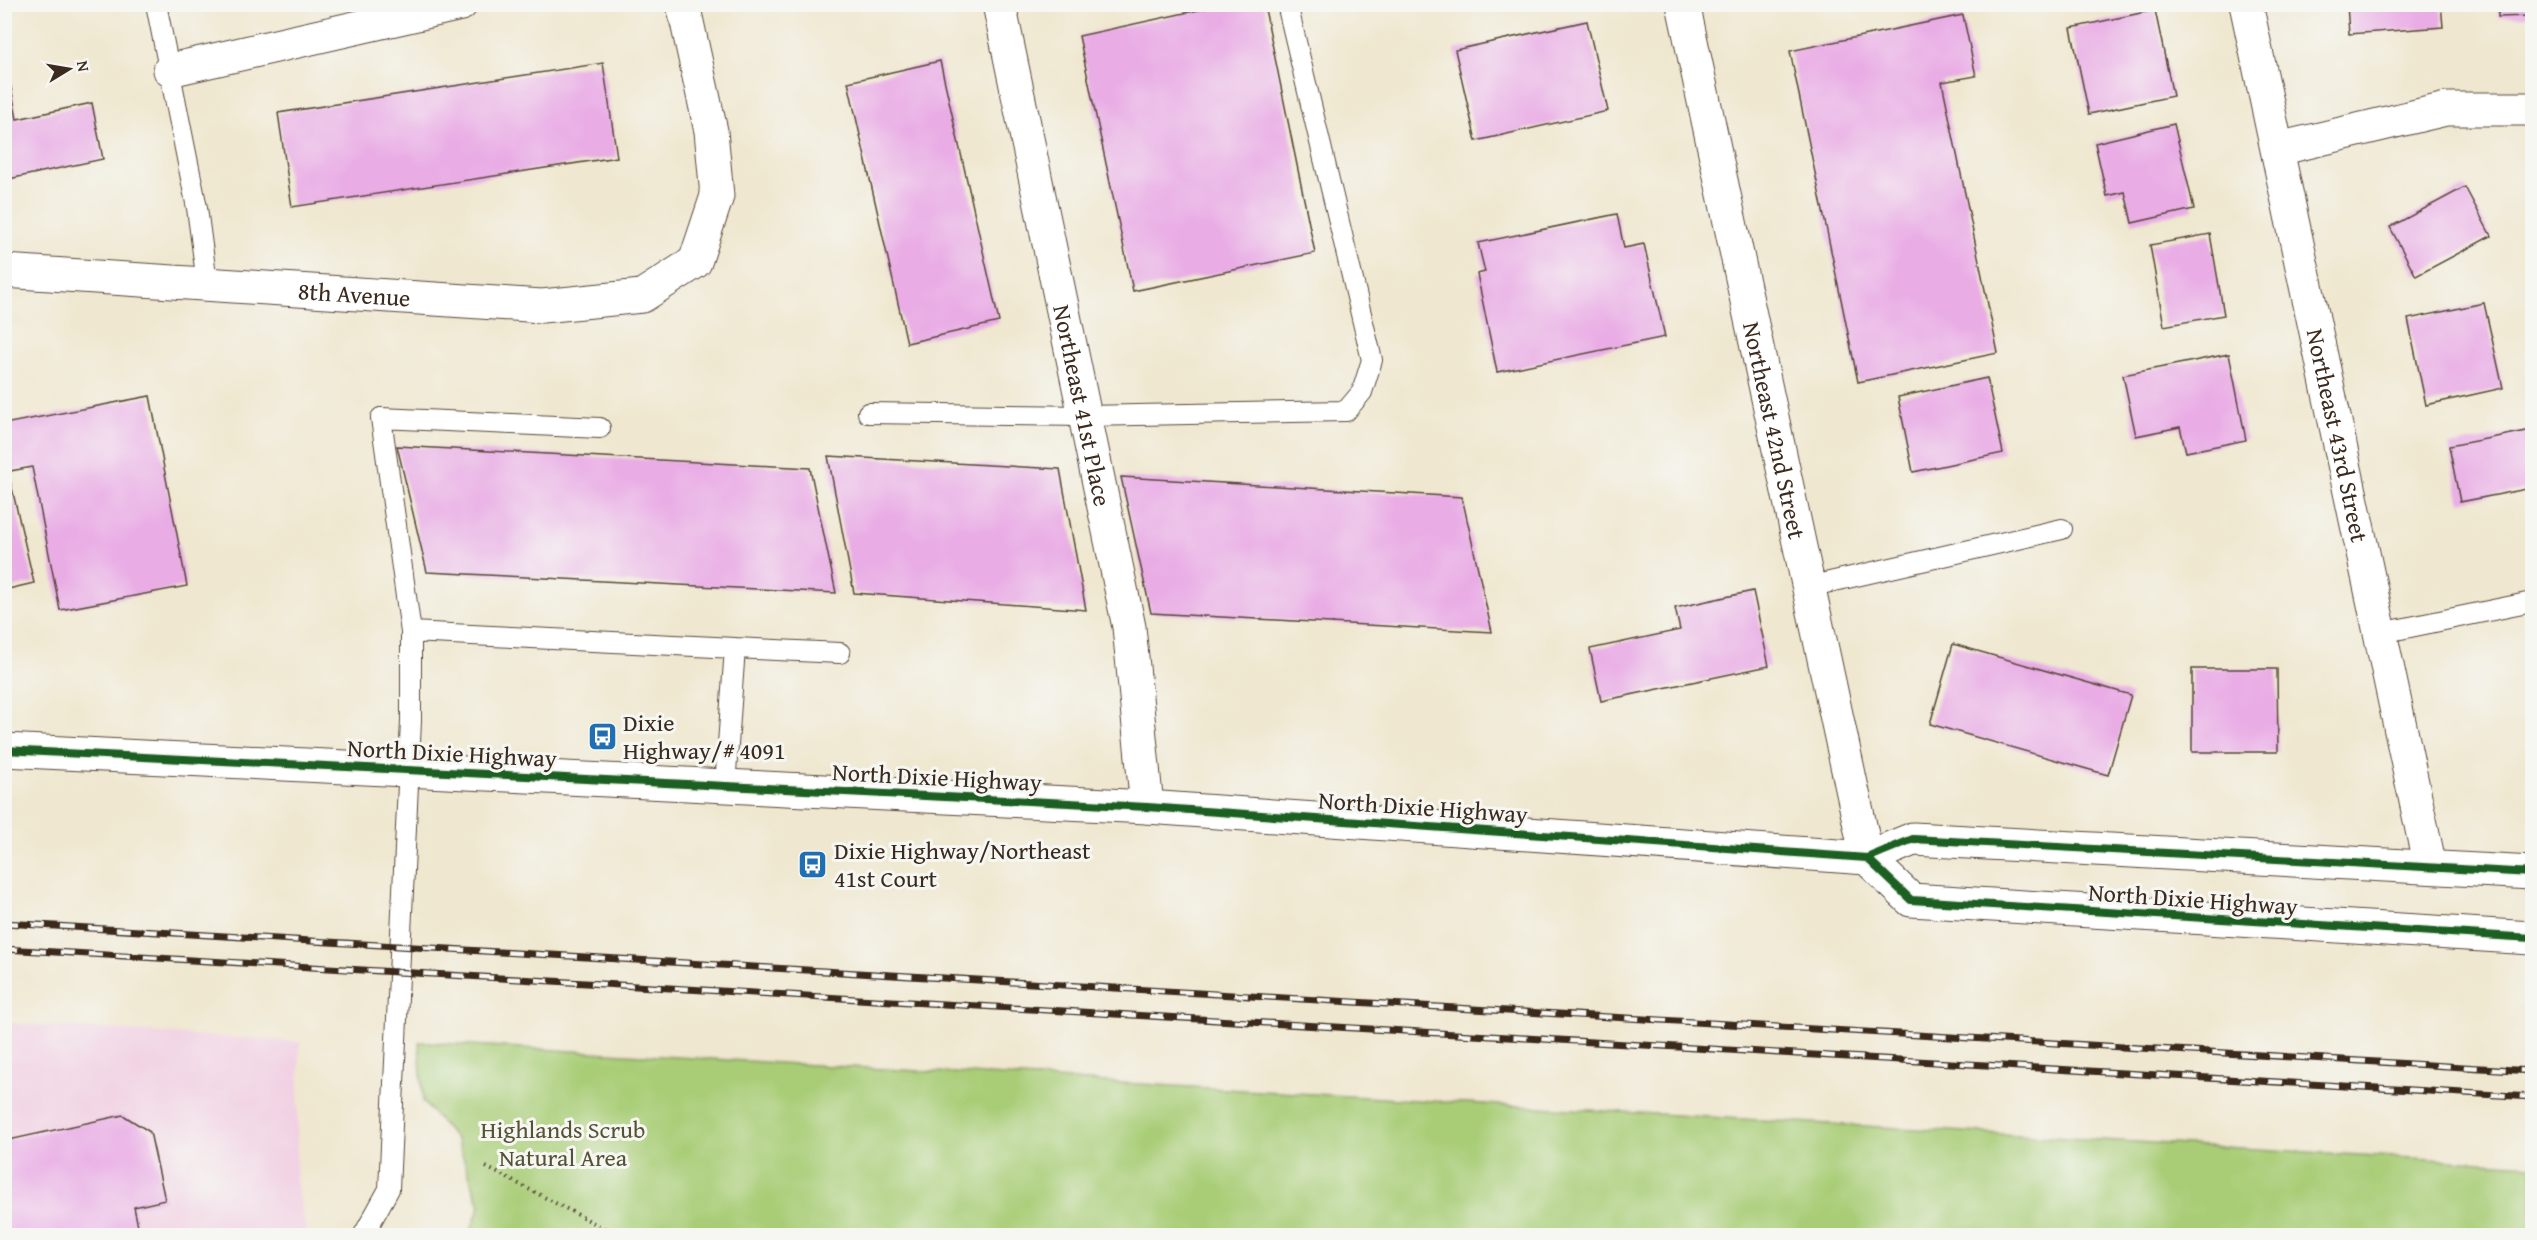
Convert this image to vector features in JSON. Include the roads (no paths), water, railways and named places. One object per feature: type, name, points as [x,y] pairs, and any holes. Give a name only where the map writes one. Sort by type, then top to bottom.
[{"type":"street","points":[[170,70],[407,10],[461,4]]},
{"type":"street","name":"8th Avenue","points":[[4,271],[542,306],[642,296],[695,262],[717,196],[711,131],[683,4]]},
{"type":"street","name":"Northeast 41st Place","points":[[999,4],[1129,627],[1147,807]]},
{"type":"street","name":"Northeast 42nd Street","points":[[1683,4],[1867,858]]},
{"type":"street","name":"Northeast 43rd Street","points":[[2246,4],[2430,867]]},
{"type":"street","points":[[2278,149],[2446,109],[2532,109]]},
{"type":"street","name":"North Dixie Highway","points":[[4,750],[1147,807],[1867,858],[1913,839],[2532,873]]},
{"type":"street","name":"North Dixie Highway","points":[[1867,858],[1911,900],[2532,938]]},
{"type":"lane","points":[[156,4],[197,208],[207,283]]},
{"type":"lane","points":[[868,414],[1085,416],[1346,411],[1362,392],[1372,360],[1287,4]]},
{"type":"lane","points":[[363,1236],[389,1189],[409,771],[411,632],[381,418],[600,428]]},
{"type":"lane","points":[[1808,587],[2062,529]]},
{"type":"lane","points":[[2381,633],[2532,602]]},
{"type":"lane","points":[[411,632],[840,653]]},
{"type":"lane","points":[[725,786],[735,648]]},
{"type":"railway","points":[[4,923],[2532,1071]]},
{"type":"railway","points":[[4,949],[2532,1097]]},
{"type":"place","name":"Dixie Highway/# 4091","points":[[602,736]]},
{"type":"place","name":"Dixie Highway/Northeast 41st Court","points":[[813,864]]},
{"type":"park label","name":"Highlands Scrub Natural Area","points":[[563,1143]]}]
